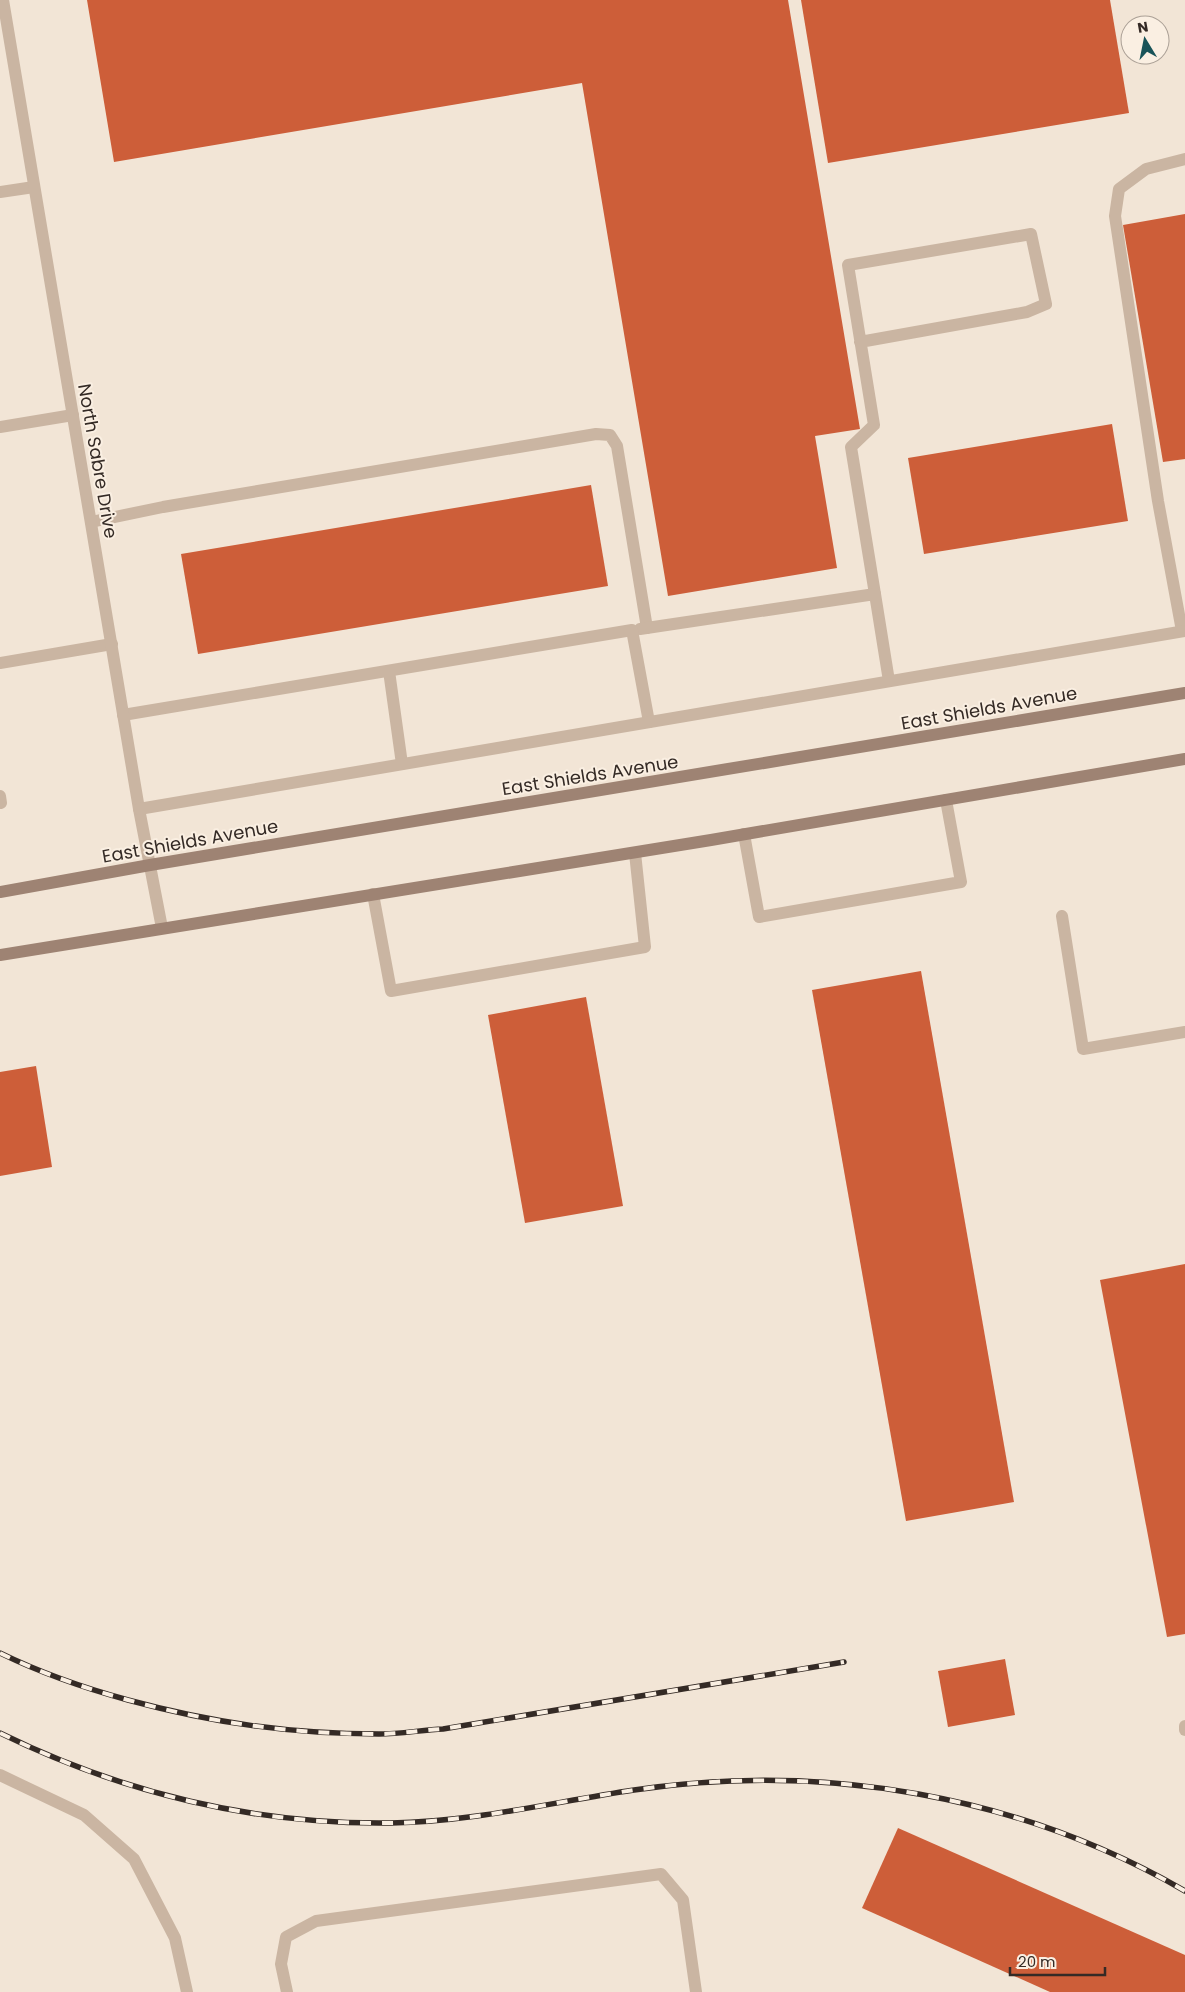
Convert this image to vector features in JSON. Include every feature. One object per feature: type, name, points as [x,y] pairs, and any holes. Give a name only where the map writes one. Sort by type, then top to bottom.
[{"type":"main road","name":"East Shields Avenue","points":[[0,892],[150,865],[1185,693]]},
{"type":"main road","points":[[0,955],[635,853],[1185,759]]},
{"type":"street","name":"North Sabre Drive","points":[[3,0],[139,809],[162,928]]},
{"type":"street","points":[[139,809],[1184,631],[1158,501],[1115,216],[1119,190],[1146,169],[1185,159]]},
{"type":"street","points":[[0,192],[34,187]]},
{"type":"street","points":[[860,342],[1027,312],[1046,304],[1031,234],[848,265],[860,342],[874,425],[851,447],[889,681]]},
{"type":"street","points":[[0,427],[73,415]]},
{"type":"street","points":[[91,522],[164,507],[576,438],[610,434],[617,446],[647,628]]},
{"type":"street","points":[[123,715],[632,630],[875,594]]},
{"type":"street","points":[[632,630],[648,722]]},
{"type":"street","points":[[0,663],[112,644]]},
{"type":"street","points":[[389,670],[402,764]]},
{"type":"street","points":[[744,834],[759,917],[961,882],[946,800]]},
{"type":"street","points":[[374,894],[391,991],[645,947],[635,853]]},
{"type":"street","points":[[1062,916],[1083,1049],[1185,1032]]},
{"type":"street","points":[[0,1775],[84,1815],[134,1859],[175,1938],[187,1992]]},
{"type":"street","points":[[287,1992],[281,1964],[286,1937],[316,1921],[661,1874],[683,1900],[696,1992]]},
{"type":"building","points":[[87,0],[788,0],[860,429],[815,436],[837,568],[668,596],[582,83],[114,162]]},
{"type":"building","points":[[801,0],[1110,0],[1129,113],[828,163]]},
{"type":"building","points":[[1185,214],[1185,459],[1163,462],[1123,225]]},
{"type":"building","points":[[1112,424],[1128,521],[924,554],[908,458]]},
{"type":"building","points":[[591,485],[608,586],[198,654],[181,554]]},
{"type":"building","points":[[921,971],[1014,1502],[906,1521],[812,990]]},
{"type":"building","points":[[586,997],[623,1206],[525,1223],[488,1015]]},
{"type":"building","points":[[36,1066],[52,1167],[0,1176],[0,1072]]},
{"type":"building","points":[[1185,1264],[1185,1634],[1167,1637],[1100,1280]]},
{"type":"building","points":[[1005,1659],[1015,1715],[948,1727],[938,1671]]},
{"type":"building","points":[[898,1828],[1185,1955],[1185,1992],[1050,1992],[862,1908]]},
{"type":"railway","points":[[0,1653],[79,1685],[128,1700],[191,1715],[252,1726],[315,1732],[379,1734],[443,1729],[844,1662]]},
{"type":"railway","points":[[0,1733],[93,1773],[190,1801],[240,1811],[340,1822],[391,1823],[452,1819],[513,1811],[634,1790],[705,1782],[777,1780],[848,1784],[919,1794],[988,1809],[1056,1831],[1121,1858],[1185,1891]]}]
